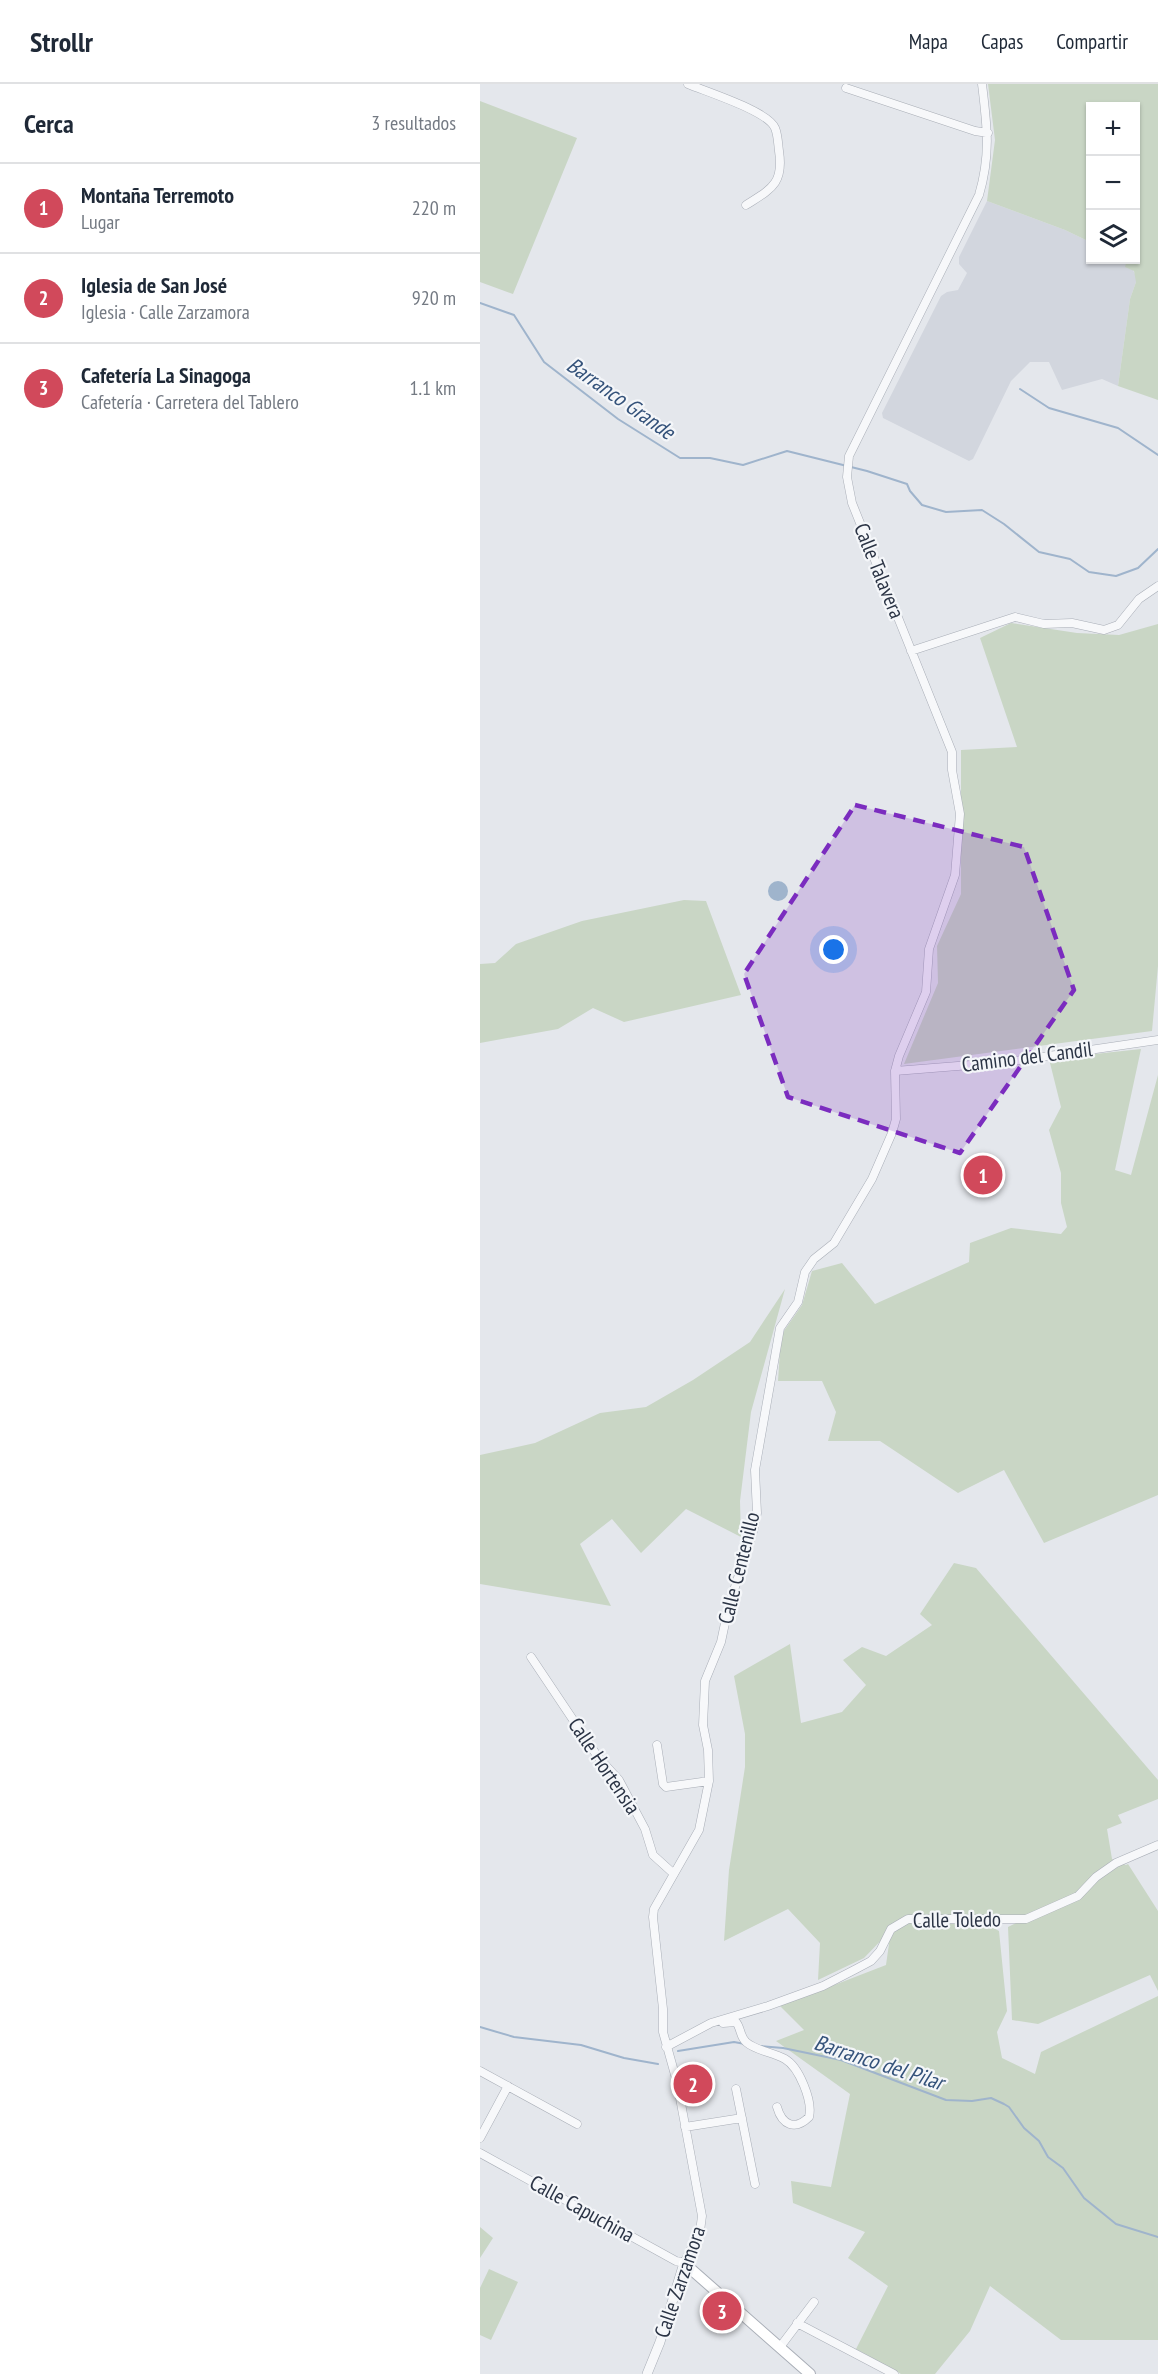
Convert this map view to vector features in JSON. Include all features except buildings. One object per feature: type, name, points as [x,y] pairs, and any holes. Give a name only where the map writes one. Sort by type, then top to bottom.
[{"type":"main road","points":[[684,2263],[780,2347],[805,2373]]},
{"type":"street","points":[[688,84],[762,115],[775,128],[782,169],[778,180],[766,192],[746,205]]},
{"type":"street","name":"Calle Talavera","points":[[895,1071],[912,1022],[926,992],[929,949],[955,874],[960,814],[952,770],[952,752],[852,503],[847,466],[849,456],[979,195],[987,170],[988,133],[982,84]]},
{"type":"street","points":[[846,88],[975,131],[988,133]]},
{"type":"street","points":[[911,651],[1015,617],[1044,624],[1072,623],[1104,630],[1118,625],[1139,599],[1158,586]]},
{"type":"street","name":"Camino del Candil","points":[[895,1071],[1008,1062],[1158,1040]]},
{"type":"street","name":"Calle Centenillo","points":[[666,2047],[654,1910],[699,1830],[709,1781],[704,1725],[705,1682],[721,1642],[728,1609],[754,1528],[757,1513],[754,1470],[780,1328],[798,1302],[806,1272],[814,1259],[834,1243],[872,1179],[896,1119],[895,1071]]},
{"type":"street","name":"Calle Hortensia","points":[[531,1657],[598,1757],[619,1780],[645,1829],[652,1855],[674,1874]]},
{"type":"street","points":[[657,1745],[663,1784],[666,1787],[709,1781]]},
{"type":"street","name":"Calle Toledo","points":[[666,2047],[711,2023],[823,1986],[856,1970],[871,1961],[880,1951],[891,1929],[908,1919],[1026,1918],[1078,1896],[1096,1877],[1116,1863],[1158,1845]]},
{"type":"street","points":[[711,2023],[736,2022],[749,2045],[786,2060],[792,2065],[810,2100],[810,2117],[804,2123],[795,2125],[786,2123],[780,2118],[777,2107]]},
{"type":"street","name":"Calle Zarzamora","points":[[647,2374],[660,2342],[684,2263],[700,2231],[702,2216],[677,2082],[666,2047]]},
{"type":"street","points":[[480,2071],[577,2124]]},
{"type":"street","points":[[480,2138],[508,2086]]},
{"type":"street","points":[[736,2089],[755,2184]]},
{"type":"street","points":[[685,2127],[742,2118]]},
{"type":"street","name":"Calle Capuchina","points":[[480,2153],[676,2261],[684,2263]]},
{"type":"street","points":[[780,2347],[814,2302]]},
{"type":"street","points":[[797,2323],[894,2374]]},
{"type":"highlighted area","points":[[855,805],[1024,847],[1074,990],[960,1153],[788,1097],[744,974]]},
{"type":"shaded area","points":[[987,201],[1086,240],[1086,264],[1130,264],[1136,276],[1136,282],[1130,299],[1118,386],[1102,379],[1062,390],[1049,362],[1030,362],[1011,381],[973,459],[969,461],[883,418],[882,413],[941,296],[958,290],[967,273],[959,264],[959,257]]},
{"type":"green space","points":[[988,84],[1158,84],[1158,400],[1118,386],[1130,299],[1136,282],[1134,271],[1125,267],[1126,264],[1140,264],[1140,102],[1086,102],[1086,240],[987,201],[995,140]]},
{"type":"green space","points":[[480,101],[577,138],[513,294],[480,282]]},
{"type":"green space","points":[[1011,623],[1077,633],[1119,635],[1158,624],[1158,966],[1152,1031],[904,1064],[938,983],[937,946],[961,894],[961,750],[1017,747],[980,638]]},
{"type":"green space","points":[[684,900],[706,901],[741,995],[624,1022],[593,1008],[558,1029],[480,1043],[480,964],[495,963],[516,944],[582,921]]},
{"type":"green space","points":[[1141,1049],[1115,1170],[1131,1175],[1158,1075],[1158,1495],[1044,1543],[1004,1470],[958,1493],[880,1441],[828,1441],[836,1412],[822,1381],[778,1381],[781,1335],[802,1305],[812,1271],[842,1263],[875,1304],[969,1262],[970,1243],[1011,1228],[1061,1234],[1067,1227],[1061,1203],[1061,1173],[1049,1130],[1061,1107],[1049,1059]]},
{"type":"green space","points":[[785,1289],[751,1412],[740,1501],[741,1537],[686,1509],[641,1553],[612,1519],[580,1544],[611,1606],[480,1584],[480,1455],[535,1443],[600,1413],[646,1407],[693,1380],[750,1342]]},
{"type":"green space","points":[[954,1563],[976,1568],[1158,1780],[1158,1799],[1118,1815],[1122,1823],[1107,1829],[1112,1859],[1128,1864],[1158,1911],[1158,1991],[1150,1975],[1038,2024],[1012,2020],[1008,1927],[1024,1919],[909,1919],[893,1928],[910,1923],[986,1924],[999,1931],[1007,2011],[997,2032],[1002,2058],[1035,2074],[1041,2052],[1158,1996],[1158,2340],[1061,2340],[990,2286],[970,2331],[935,2374],[901,2374],[856,2349],[888,2286],[848,2258],[865,2232],[793,2203],[791,2181],[831,2187],[850,2094],[776,2041],[804,2030],[780,2006],[886,1965],[891,1930],[864,1958],[818,1980],[820,1943],[788,1909],[724,1941],[729,1870],[745,1767],[745,1734],[734,1676],[790,1644],[801,1723],[842,1712],[866,1685],[843,1660],[862,1647],[886,1656],[932,1625],[920,1614]]},
{"type":"green space","points":[[480,2227],[493,2238],[480,2258]]},
{"type":"green space","points":[[489,2269],[518,2282],[491,2340],[480,2335],[480,2288]]},
{"type":"water","points":[[778,881],[785,884],[788,891],[785,898],[778,901],[771,898],[768,891],[771,884]]},
{"type":"waterway","name":"Barranco Grande","points":[[480,303],[514,315],[544,362],[618,419],[680,458],[710,458],[743,465],[787,451],[867,471],[907,484],[922,505],[946,512],[982,510],[1039,552],[1070,559],[1089,572],[1116,576],[1138,568],[1158,549]]},
{"type":"waterway","points":[[1020,389],[1049,408],[1118,428],[1158,455]]},
{"type":"waterway","name":"Barranco del Pilar","points":[[480,2027],[514,2037],[581,2045],[624,2058],[658,2064]]},
{"type":"waterway","name":"Barranco del Pilar","points":[[678,2051],[734,2042],[745,2044]]},
{"type":"waterway","name":"Barranco del Pilar","points":[[760,2046],[783,2048],[841,2060],[946,2100],[972,2101],[991,2098],[1004,2104],[1009,2107],[1024,2128],[1039,2141],[1048,2157],[1063,2168],[1084,2198],[1116,2224],[1158,2237]]},
{"type":"place","name":"Montaña Terremoto","points":[[983,1175]]},
{"type":"place","name":"Iglesia de San José","points":[[693,2084]]},
{"type":"place","name":"Cafetería La Sinagoga","points":[[722,2311]]}]
